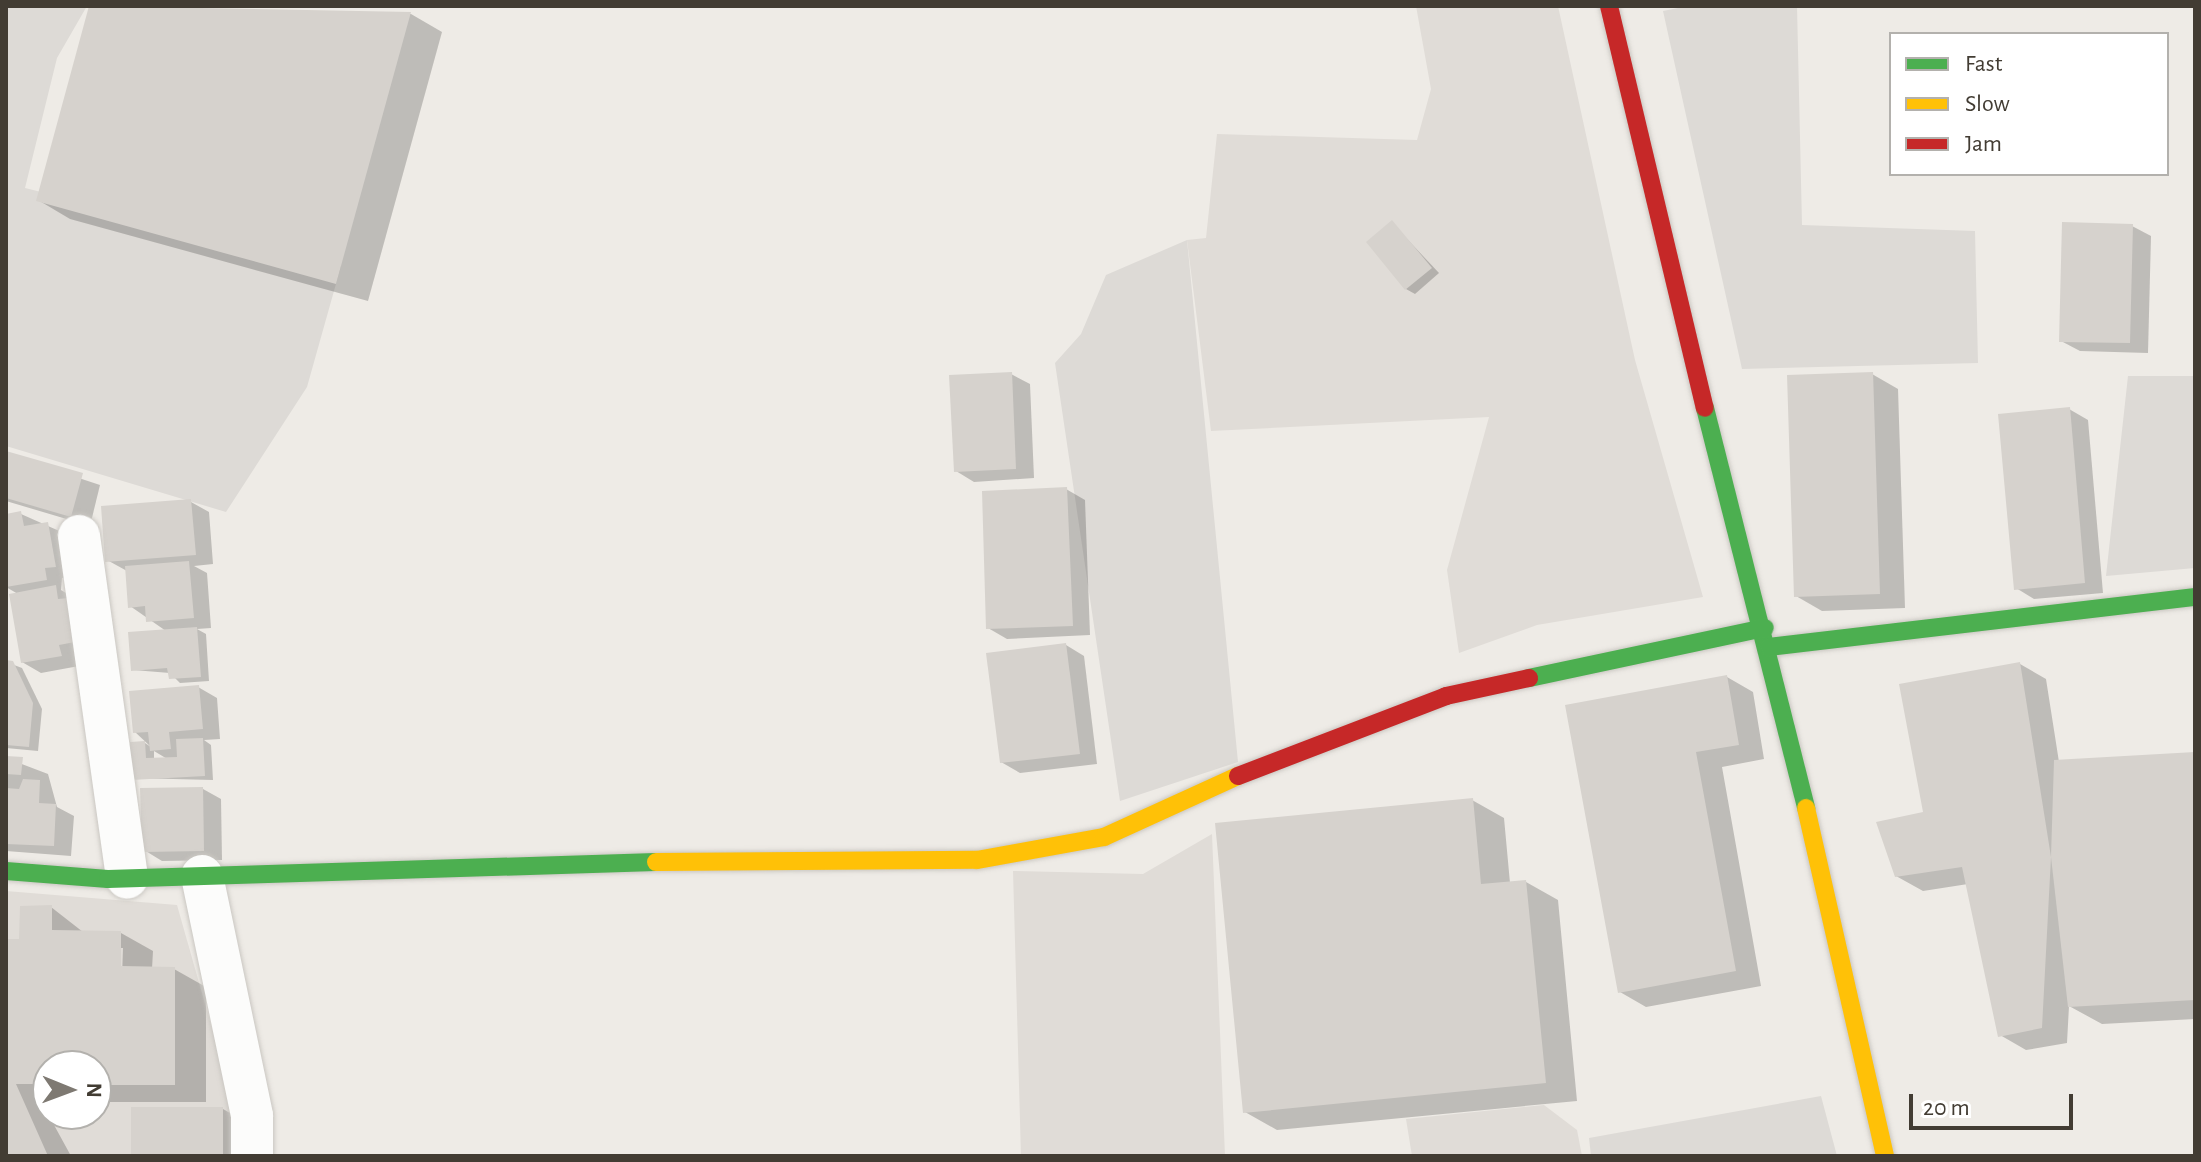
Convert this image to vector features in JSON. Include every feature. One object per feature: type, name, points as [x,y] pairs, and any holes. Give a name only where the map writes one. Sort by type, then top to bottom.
[{"type":"street","points":[[1609,6],[1675,301],[1765,628],[1885,1156]]},
{"type":"street","points":[[79,536],[127,878]]},
{"type":"street","points":[[1769,647],[2195,597]]},
{"type":"street","points":[[6,871],[127,878],[815,857],[977,860],[1104,837],[1210,787],[1446,696],[1765,628]]},
{"type":"street","points":[[202,876],[252,1116],[252,1156]]},
{"type":"shaded area","points":[[6,6],[87,6],[57,58],[25,188],[341,266],[307,387],[226,512],[6,446]]},
{"type":"shaded area","points":[[1416,6],[1558,6],[1635,360],[1703,597],[1537,625],[1459,653],[1447,570],[1489,417],[1211,431],[1187,240],[1206,238],[1217,134],[1417,140],[1431,89]]},
{"type":"shaded area","points":[[1688,6],[1797,6],[1802,225],[1975,231],[1978,363],[1742,369],[1663,11]]},
{"type":"shaded area","points":[[1187,240],[1238,762],[1120,801],[1055,363],[1081,334],[1106,275]]},
{"type":"shaded area","points":[[2128,376],[2195,376],[2195,568],[2106,576]]},
{"type":"shaded area","points":[[1212,834],[1225,1156],[1021,1156],[1013,871],[1143,874]]},
{"type":"shaded area","points":[[6,891],[177,905],[234,1106],[234,1156],[6,1156]]},
{"type":"shaded area","points":[[1821,1096],[1837,1156],[1591,1156],[1589,1138]]},
{"type":"shaded area","points":[[1544,1105],[1577,1130],[1582,1156],[1412,1156],[1406,1119]]},
{"type":"building","points":[[89,6],[411,12],[336,284],[36,201]]},
{"type":"building","points":[[1392,220],[1432,268],[1405,290],[1366,242]]},
{"type":"building","points":[[2062,222],[2133,224],[2130,343],[2059,342]]},
{"type":"building","points":[[1012,372],[1016,469],[954,472],[949,375]]},
{"type":"building","points":[[1873,372],[1880,594],[1794,597],[1787,375]]},
{"type":"building","points":[[2070,407],[2085,583],[2014,590],[1998,414]]},
{"type":"building","points":[[6,451],[83,473],[71,517],[6,498]]},
{"type":"building","points":[[1067,487],[1073,626],[986,629],[982,491]]},
{"type":"building","points":[[191,499],[196,555],[105,562],[101,506]]},
{"type":"building","points":[[21,511],[24,526],[48,522],[56,567],[45,568],[47,580],[6,587],[6,514]]},
{"type":"building","points":[[189,561],[194,618],[146,622],[145,606],[128,608],[125,566]]},
{"type":"building","points":[[56,585],[58,599],[68,598],[75,642],[59,645],[62,656],[21,663],[9,594]]},
{"type":"building","points":[[197,627],[201,677],[169,679],[167,668],[131,671],[128,632]]},
{"type":"building","points":[[1066,643],[1080,754],[1000,763],[986,653]]},
{"type":"building","points":[[6,660],[13,661],[33,703],[29,747],[6,745]]},
{"type":"building","points":[[2020,662],[2051,857],[2042,1028],[1998,1037],[1962,867],[1895,877],[1876,822],[1923,812],[1899,684]]},
{"type":"building","points":[[1727,675],[1739,745],[1696,752],[1736,971],[1618,993],[1565,705]]},
{"type":"building","points":[[199,685],[203,729],[169,732],[171,749],[150,751],[148,732],[133,733],[129,691]]},
{"type":"building","points":[[203,738],[205,776],[131,780],[130,742],[145,741],[146,758],[177,757],[176,739]]},
{"type":"building","points":[[2195,752],[2195,1000],[2068,1007],[2051,857],[2054,760]]},
{"type":"building","points":[[6,756],[23,757],[21,775],[6,774]]},
{"type":"building","points":[[23,779],[40,780],[39,803],[56,804],[54,846],[6,844],[6,788],[19,789]]},
{"type":"building","points":[[203,787],[204,851],[142,852],[140,788]]},
{"type":"building","points":[[1473,798],[1481,884],[1526,880],[1546,1083],[1243,1113],[1215,823]]},
{"type":"building","points":[[52,905],[52,930],[121,931],[121,966],[175,967],[175,1085],[112,1085],[112,1050],[32,1050],[32,1084],[16,1084],[32,1120],[32,1130],[36,1130],[48,1156],[6,1156],[6,939],[19,939],[20,906]]},
{"type":"building","points":[[131,1107],[223,1107],[223,1156],[131,1156]]},
{"type":"traffic: fast","points":[[1705,408],[1806,808]]},
{"type":"traffic: fast","points":[[1769,647],[2195,597]]},
{"type":"traffic: fast","points":[[1529,678],[1765,628]]},
{"type":"traffic: fast","points":[[6,871],[108,879],[656,862]]},
{"type":"traffic: slow","points":[[656,862],[977,860],[1104,837],[1238,776]]},
{"type":"traffic: slow","points":[[1806,808],[1885,1156]]},
{"type":"traffic: jam","points":[[1609,6],[1705,408]]},
{"type":"traffic: jam","points":[[1238,776],[1446,696],[1529,678]]}]
